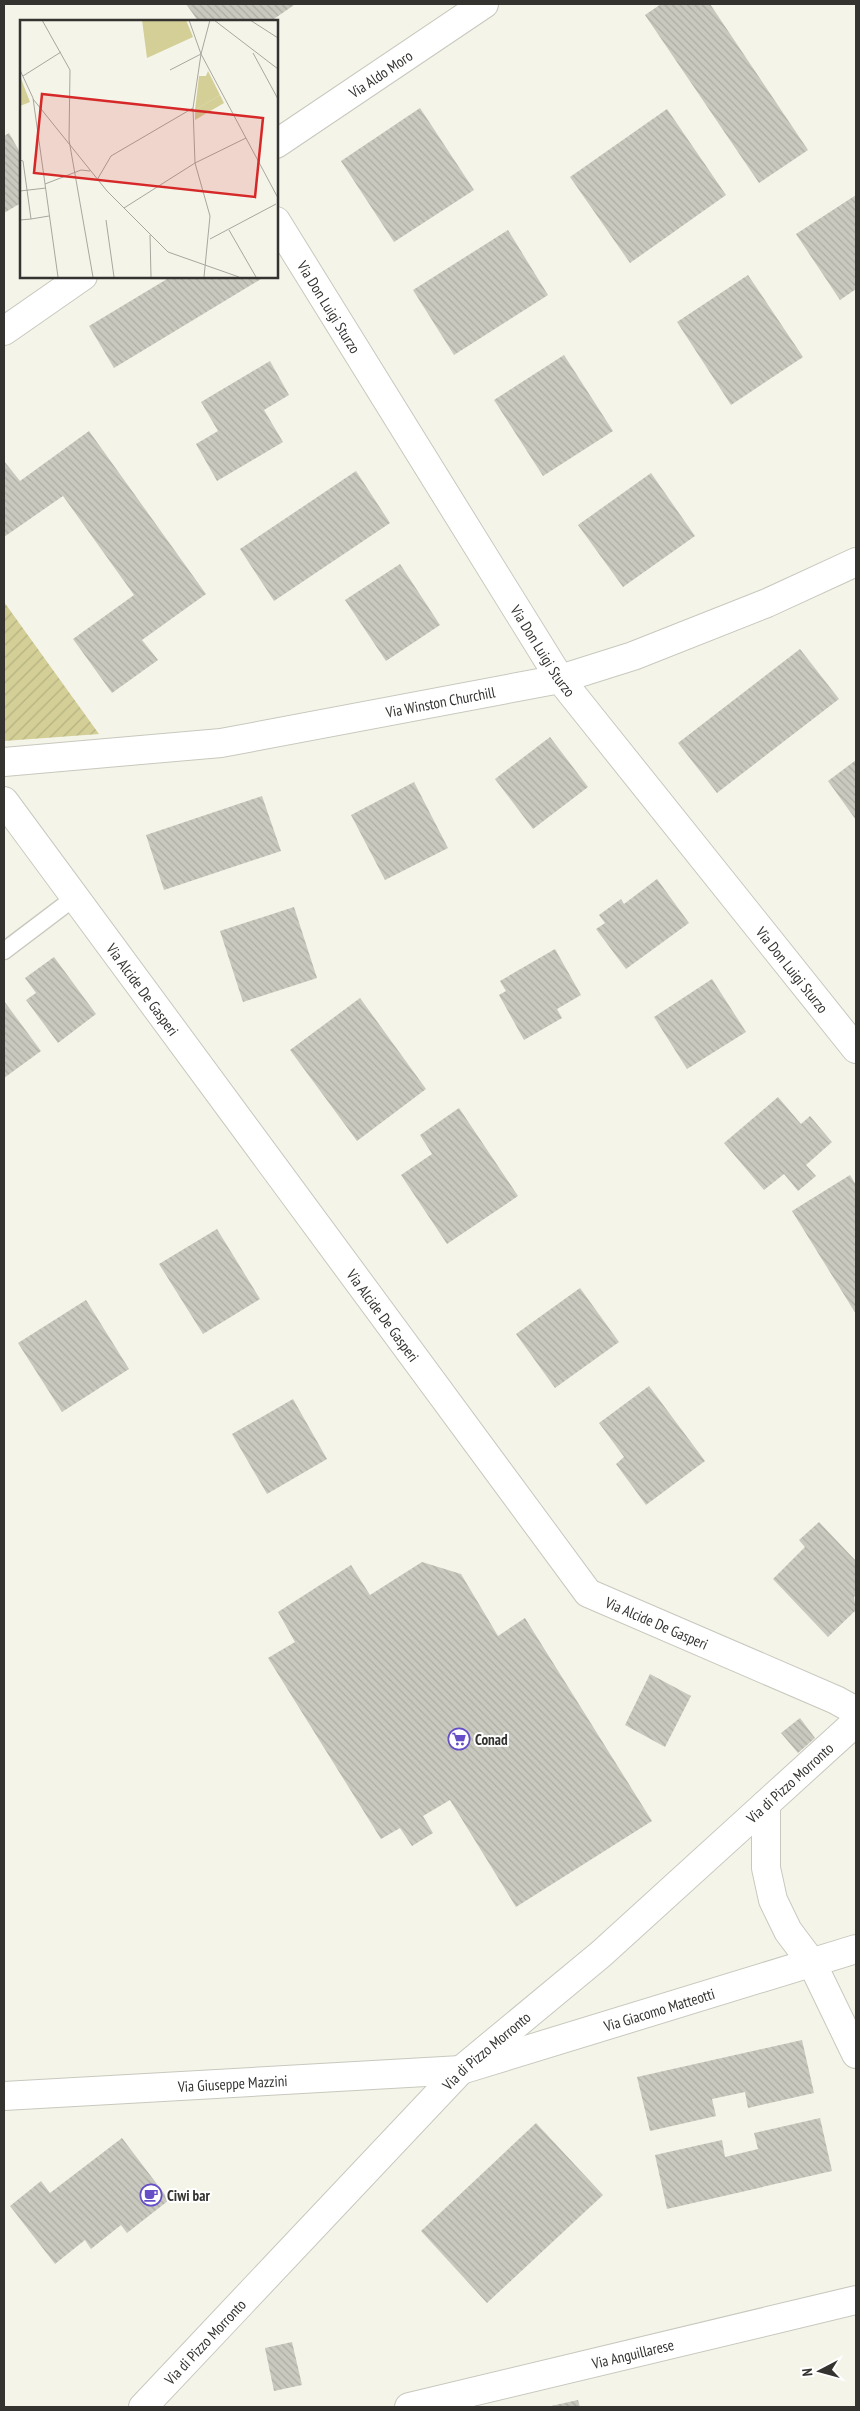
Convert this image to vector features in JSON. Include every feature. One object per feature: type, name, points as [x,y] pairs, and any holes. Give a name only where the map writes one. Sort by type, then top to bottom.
[{"type":"street","name":"Via Aldo Moro","points":[[278,143],[484,4]]},
{"type":"street","name":"Via Don Luigi Sturzo","points":[[278,224],[560,679],[856,1048]]},
{"type":"street","points":[[4,331],[80,278]]},
{"type":"street","name":"Via Winston Churchill","points":[[4,762],[221,743],[560,679],[633,656],[749,610],[856,562]]},
{"type":"street","name":"Via Alcide De Gasperi","points":[[4,801],[588,1593],[836,1700],[856,1711]]},
{"type":"street","name":"Via di Pizzo Morronto","points":[[143,2407],[461,2070],[601,1954],[856,1722]]},
{"type":"street","points":[[766,1804],[766,1868],[773,1900],[788,1931],[812,1963],[856,2054]]},
{"type":"street","name":"Via Giacomo Matteotti","points":[[461,2070],[856,1949]]},
{"type":"street","name":"Via Giuseppe Mazzini","points":[[4,2096],[461,2070]]},
{"type":"street","name":"Via Anguillarese","points":[[409,2407],[856,2300]]},
{"type":"lane","points":[[4,951],[74,898]]},
{"type":"shaded area","points":[[4,602],[99,734],[4,741]]},
{"type":"building","points":[[186,4],[294,5],[272,20],[197,20]]},
{"type":"building","points":[[661,4],[710,4],[808,150],[759,183],[645,15]]},
{"type":"building","points":[[420,108],[474,190],[394,242],[341,161]]},
{"type":"building","points":[[667,109],[726,195],[630,263],[570,177]]},
{"type":"building","points":[[9,133],[20,152],[20,204],[4,213],[4,136]]},
{"type":"building","points":[[856,195],[856,289],[840,300],[796,234]]},
{"type":"building","points":[[508,230],[548,295],[454,355],[413,290]]},
{"type":"building","points":[[748,275],[803,357],[731,405],[677,322]]},
{"type":"building","points":[[169,278],[263,278],[114,368],[89,326]]},
{"type":"building","points":[[564,355],[613,431],[543,476],[494,400]]},
{"type":"building","points":[[270,361],[289,395],[264,410],[283,442],[217,481],[196,444],[218,431],[201,402]]},
{"type":"building","points":[[89,431],[206,594],[142,640],[158,660],[112,693],[73,639],[134,595],[63,496],[4,537],[4,461],[20,481]]},
{"type":"building","points":[[356,471],[390,523],[274,601],[240,549]]},
{"type":"building","points":[[651,473],[695,536],[623,587],[578,525]]},
{"type":"building","points":[[400,564],[440,625],[386,661],[345,600]]},
{"type":"building","points":[[800,649],[839,699],[717,793],[678,743]]},
{"type":"building","points":[[550,737],[588,787],[533,829],[495,779]]},
{"type":"building","points":[[856,760],[856,820],[828,781]]},
{"type":"building","points":[[414,782],[448,848],[385,880],[351,815]]},
{"type":"building","points":[[262,796],[281,851],[164,890],[146,835]]},
{"type":"building","points":[[657,879],[689,923],[626,969],[596,929],[605,923],[599,915],[621,899],[624,904]]},
{"type":"building","points":[[294,907],[317,978],[243,1002],[220,931]]},
{"type":"building","points":[[555,949],[581,995],[557,1009],[562,1018],[524,1040],[499,995],[506,991],[500,981]]},
{"type":"building","points":[[54,957],[96,1014],[58,1043],[26,1000],[36,993],[25,978]]},
{"type":"building","points":[[712,979],[746,1032],[687,1069],[654,1017]]},
{"type":"building","points":[[360,998],[426,1089],[357,1141],[290,1050]]},
{"type":"building","points":[[4,1001],[41,1051],[4,1078]]},
{"type":"building","points":[[778,1097],[801,1124],[810,1116],[832,1142],[806,1165],[816,1176],[798,1191],[784,1174],[764,1190],[724,1143]]},
{"type":"building","points":[[459,1108],[518,1196],[447,1244],[401,1175],[432,1154],[420,1135]]},
{"type":"building","points":[[850,1175],[856,1185],[856,1314],[792,1211]]},
{"type":"building","points":[[217,1229],[260,1299],[203,1334],[159,1264]]},
{"type":"building","points":[[580,1288],[619,1342],[555,1388],[516,1334]]},
{"type":"building","points":[[86,1300],[129,1369],[62,1412],[18,1343]]},
{"type":"building","points":[[649,1386],[705,1461],[646,1505],[616,1464],[624,1457],[599,1423]]},
{"type":"building","points":[[293,1399],[327,1459],[267,1494],[232,1434]]},
{"type":"building","points":[[819,1522],[856,1561],[856,1595],[854,1597],[856,1610],[828,1637],[773,1579],[805,1547],[799,1540]]},
{"type":"building","name":"Conad","points":[[422,1562],[461,1574],[498,1636],[525,1618],[652,1821],[516,1907],[450,1800],[423,1816],[433,1833],[412,1846],[400,1828],[381,1839],[268,1658],[295,1642],[278,1612],[351,1565],[370,1595]]},
{"type":"building","points":[[650,1674],[691,1696],[665,1747],[625,1725]]},
{"type":"building","points":[[800,1718],[815,1738],[798,1753],[781,1733]]},
{"type":"building","points":[[802,2040],[814,2093],[748,2108],[745,2092],[712,2099],[716,2116],[650,2131],[637,2077]]},
{"type":"building","points":[[820,2118],[832,2171],[667,2209],[655,2155],[722,2140],[725,2157],[758,2149],[754,2133]]},
{"type":"building","points":[[536,2123],[603,2195],[487,2303],[421,2231]]},
{"type":"building","points":[[122,2138],[169,2200],[127,2233],[121,2225],[91,2249],[85,2240],[55,2264],[10,2206],[41,2181],[50,2193]]},
{"type":"building","points":[[292,2342],[302,2385],[274,2391],[265,2348]]},
{"type":"building","points":[[578,2400],[580,2407],[551,2407],[551,2406]]},
{"type":"place","name":"Conad","points":[[459,1739]]},
{"type":"place","name":"Ciwi bar","points":[[151,2195]]}]
